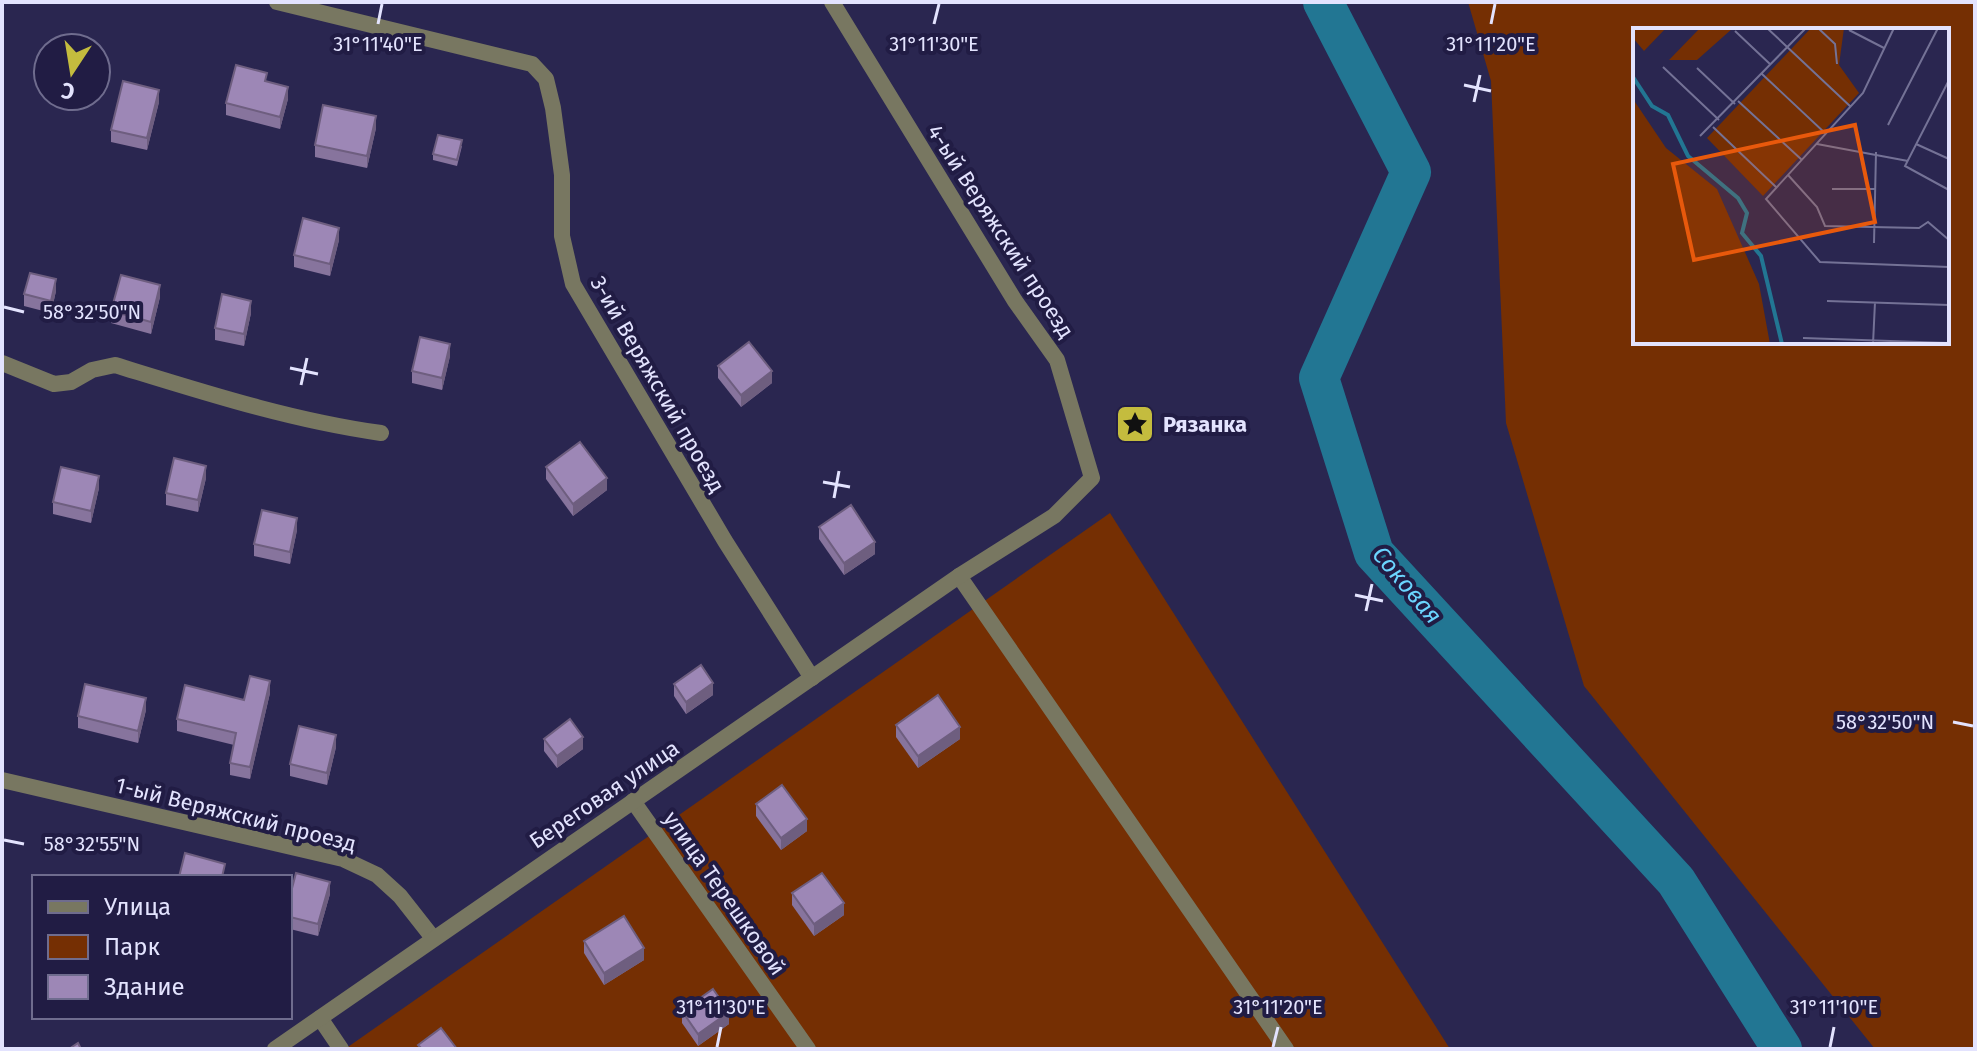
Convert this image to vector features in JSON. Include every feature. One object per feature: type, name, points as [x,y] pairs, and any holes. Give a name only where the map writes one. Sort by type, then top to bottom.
[{"type":"street","name":"3-ий Веряжский проезд","points":[[277,2],[532,64],[546,79],[562,175],[562,236],[573,284],[725,541],[812,678]]},
{"type":"street","name":"4-ый Веряжский проезд","points":[[832,2],[1015,301],[1057,360],[1092,478],[1054,516],[959,576]]},
{"type":"street","points":[[2,363],[54,384],[71,382],[92,370],[115,365],[250,406],[338,427],[381,433]]},
{"type":"street","name":"Береговая улица","points":[[275,1049],[959,576]]},
{"type":"street","points":[[959,576],[1286,1049]]},
{"type":"street","name":"1-ый Веряжский проезд","points":[[2,780],[343,859],[377,875],[400,896],[433,938]]},
{"type":"street","name":"улица Терешковой","points":[[633,801],[808,1049]]},
{"type":"street","points":[[320,1018],[341,1049]]},
{"type":"green space","points":[[1468,2],[1975,2],[1975,1049],[1875,1049],[1584,686],[1506,423],[1491,81]]},
{"type":"green space","points":[[1110,513],[1450,1049],[345,1049]]},
{"type":"building","points":[[236,65],[267,73],[265,81],[288,87],[280,117],[226,103]]},
{"type":"building","points":[[123,81],[159,90],[147,138],[111,130]]},
{"type":"building","points":[[323,105],[376,116],[367,156],[315,145]]},
{"type":"building","points":[[438,135],[462,140],[457,160],[433,154]]},
{"type":"building","points":[[303,218],[339,228],[330,264],[294,255]]},
{"type":"building","points":[[30,273],[56,279],[51,301],[24,294]]},
{"type":"building","points":[[121,275],[160,285],[151,322],[111,311]]},
{"type":"building","points":[[222,294],[251,301],[244,334],[215,328]]},
{"type":"building","points":[[420,337],[450,344],[442,378],[412,371]]},
{"type":"building","points":[[749,342],[772,371],[741,395],[718,366]]},
{"type":"building","points":[[580,442],[607,478],[573,504],[546,467]]},
{"type":"building","points":[[174,458],[206,466],[198,500],[166,493]]},
{"type":"building","points":[[61,467],[99,476],[91,511],[53,502]]},
{"type":"building","points":[[851,505],[875,542],[844,563],[819,527]]},
{"type":"building","points":[[262,510],[297,518],[290,552],[254,544]]},
{"type":"building","points":[[701,665],[713,683],[686,702],[674,684]]},
{"type":"building","points":[[250,676],[270,681],[250,767],[230,763],[236,733],[177,719],[185,685],[244,700]]},
{"type":"building","points":[[85,684],[146,698],[138,731],[78,716]]},
{"type":"building","points":[[938,695],[960,727],[918,756],[896,725]]},
{"type":"building","points":[[570,719],[583,737],[557,756],[544,739]]},
{"type":"building","points":[[299,726],[336,735],[327,773],[290,764]]},
{"type":"building","points":[[782,785],[807,819],[781,838],[756,804]]},
{"type":"building","points":[[185,853],[225,864],[222,875],[180,875]]},
{"type":"building","points":[[296,873],[330,882],[318,924],[292,918],[292,888]]},
{"type":"building","points":[[822,873],[844,903],[814,924],[792,893]]},
{"type":"building","points":[[624,916],[644,948],[604,973],[584,941]]},
{"type":"building","points":[[713,989],[729,1012],[698,1034],[682,1011]]},
{"type":"building","points":[[441,1028],[457,1049],[422,1049],[418,1045]]},
{"type":"waterway","name":"Соковая","points":[[1323,2],[1411,172],[1319,378],[1374,553],[1676,881],[1782,1049]]},
{"type":"place","name":"Рязанка","points":[[1135,424]]}]
